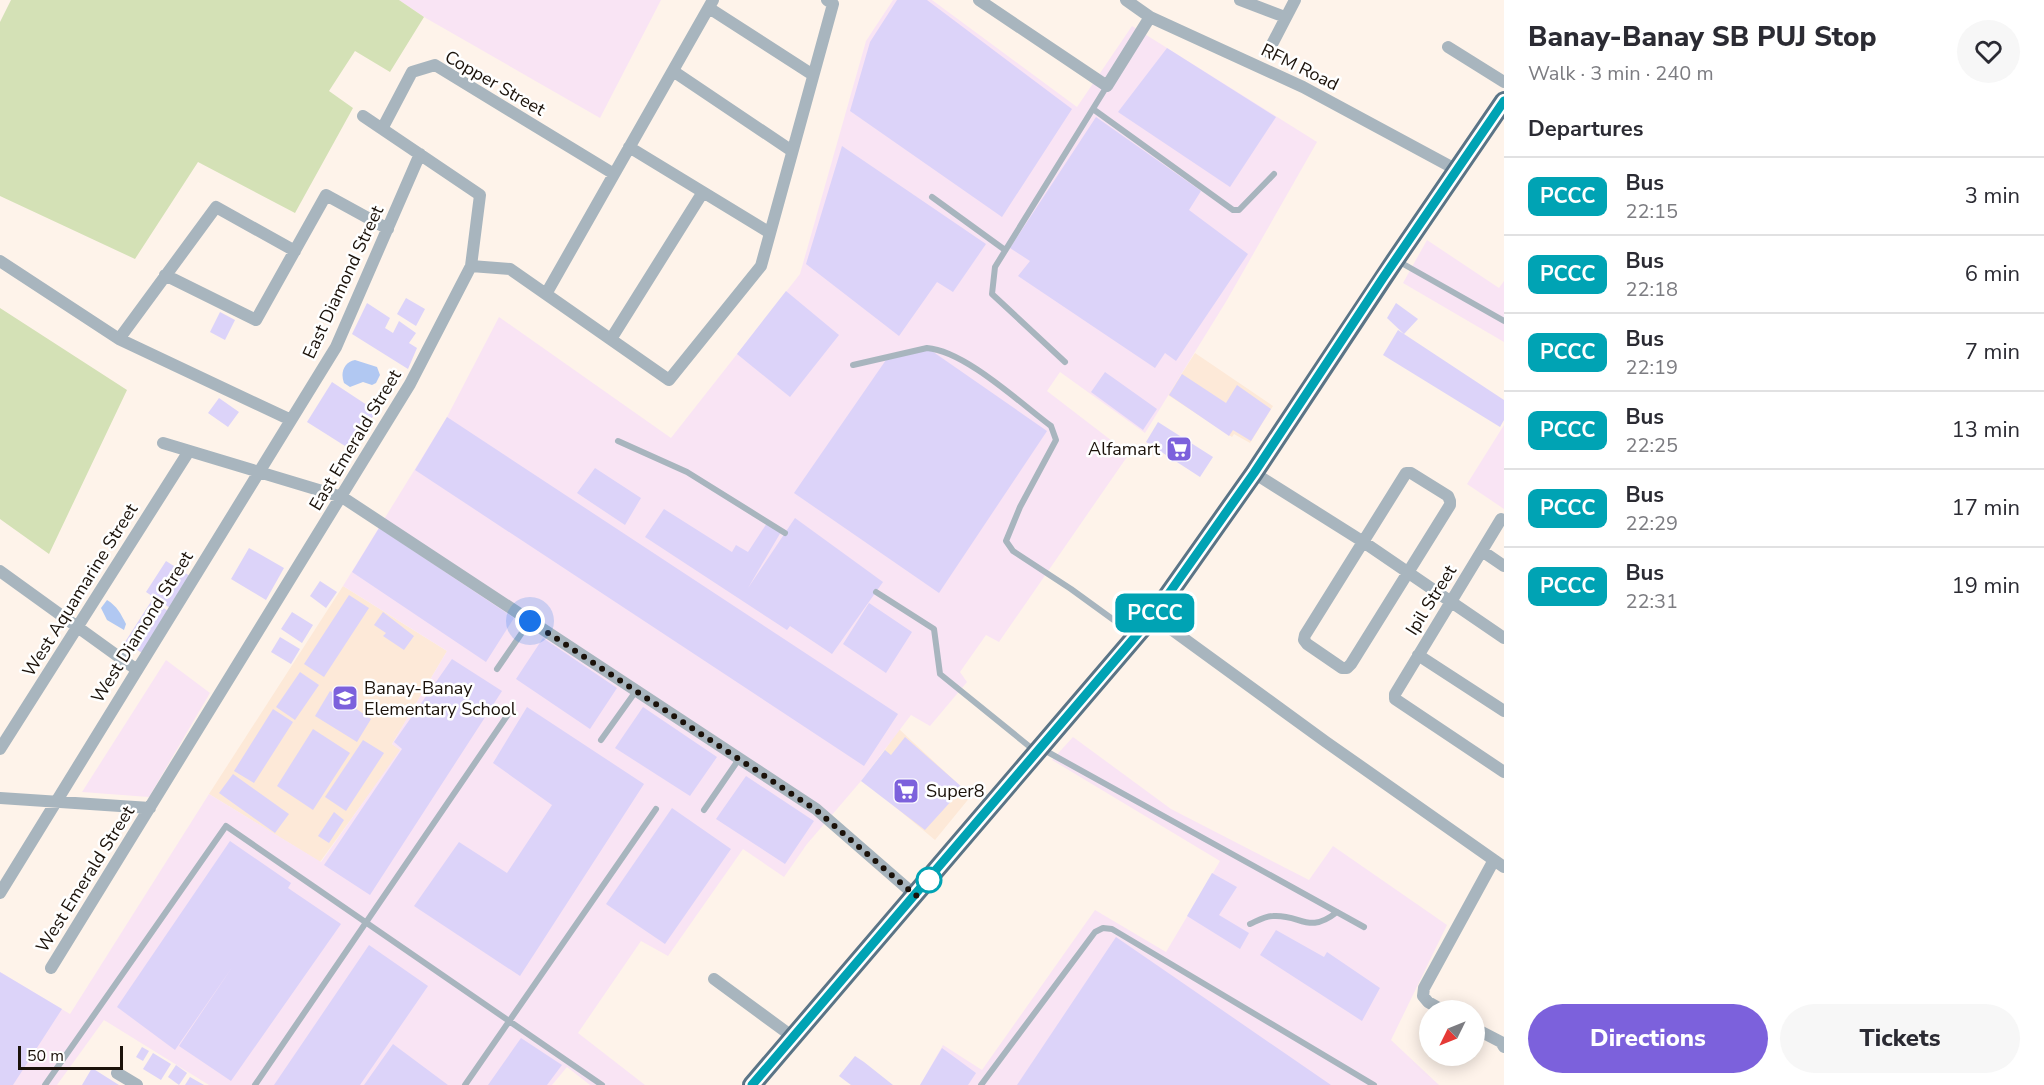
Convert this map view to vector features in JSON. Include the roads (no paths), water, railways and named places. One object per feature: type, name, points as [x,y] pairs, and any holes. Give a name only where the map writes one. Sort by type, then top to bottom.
[{"type":"highway","points":[[752,1085],[916,896],[1153,616],[1254,473],[1504,101]]},
{"type":"street","points":[[471,266],[510,269],[669,380],[761,266],[833,4],[827,0]]},
{"type":"street","points":[[978,0],[1107,86],[1150,17]]},
{"type":"street","name":"RFM Road","points":[[1126,0],[1150,17],[1303,87],[1457,170]]},
{"type":"street","points":[[1240,0],[1285,16]]},
{"type":"street","points":[[1268,51],[1295,0]]},
{"type":"street","points":[[546,294],[711,4],[813,75]]},
{"type":"street","points":[[1448,47],[1504,82]]},
{"type":"street","name":"Copper Street","points":[[382,129],[412,72],[435,65],[614,174]]},
{"type":"street","points":[[673,71],[792,151]]},
{"type":"street","name":"East Emerald Street","points":[[150,808],[410,384],[471,266],[480,195],[363,116]]},
{"type":"street","points":[[629,147],[770,233]]},
{"type":"street","name":"East Diamond Street","points":[[259,472],[336,347],[420,154]]},
{"type":"street","points":[[611,339],[703,192]]},
{"type":"street","points":[[165,275],[256,320],[326,195],[387,229]]},
{"type":"street","points":[[119,339],[216,207],[295,251]]},
{"type":"street","points":[[0,261],[119,339],[291,420]]},
{"type":"street","points":[[163,442],[342,497],[816,810],[916,896]]},
{"type":"street","name":"West Aquamarine Street","points":[[2,742],[189,451]]},
{"type":"street","name":"West Diamond Street","points":[[0,893],[259,472]]},
{"type":"street","points":[[1254,473],[1362,541],[1504,638]]},
{"type":"street","points":[[1406,473],[1411,473],[1448,496],[1450,505],[1351,664],[1347,668],[1342,668],[1304,640],[1362,541],[1406,473]]},
{"type":"street","name":"Ipil Street","points":[[1501,519],[1395,694],[1395,699],[1504,772]]},
{"type":"street","points":[[1482,551],[1504,566]]},
{"type":"street","points":[[0,571],[137,670]]},
{"type":"street","points":[[1153,616],[1499,863],[1424,988],[1423,996],[1426,1000]]},
{"type":"street","points":[[1418,655],[1504,711]]},
{"type":"street","points":[[0,798],[150,808]]},
{"type":"street","name":"West Emerald Street","points":[[51,968],[150,808]]},
{"type":"street","points":[[714,979],[793,1037]]},
{"type":"street","points":[[1485,1033],[1503,1042]]},
{"type":"street","points":[[117,1073],[137,1085]]},
{"type":"lane","points":[[1065,362],[992,294],[995,267],[1107,86]]},
{"type":"lane","points":[[1093,109],[1233,210],[1239,210],[1274,174]]},
{"type":"lane","points":[[932,197],[1005,250]]},
{"type":"lane","points":[[1396,259],[1504,321]]},
{"type":"lane","points":[[854,365],[927,348],[938,349],[974,367],[1051,426],[1056,440],[1020,507],[1006,541],[1013,551],[1136,636]]},
{"type":"lane","points":[[618,441],[687,472],[785,533]]},
{"type":"lane","points":[[876,592],[934,629],[940,674],[1039,751],[1364,927]]},
{"type":"lane","points":[[497,669],[530,621]]},
{"type":"lane","points":[[601,740],[636,691]]},
{"type":"lane","points":[[255,1085],[509,713]]},
{"type":"lane","points":[[704,810],[739,759]]},
{"type":"lane","points":[[465,1085],[656,809]]},
{"type":"lane","points":[[45,1085],[226,826],[602,1085]]},
{"type":"lane","points":[[1250,924],[1275,915],[1311,923],[1326,921],[1337,912]]},
{"type":"lane","points":[[981,1085],[1095,932],[1102,928],[1112,929],[1374,1085]]},
{"type":"water","points":[[355,360],[377,367],[380,375],[376,383],[372,385],[363,382],[350,387],[344,383],[342,375],[344,368]]},
{"type":"water","points":[[107,600],[116,608],[126,624],[124,630],[107,620],[101,608]]},
{"type":"place","name":"Alfamart","points":[[1179,449]]},
{"type":"place","name":"Banay-Banay Elementary School","points":[[345,698]]},
{"type":"place","name":"Super8","points":[[906,791]]}]
